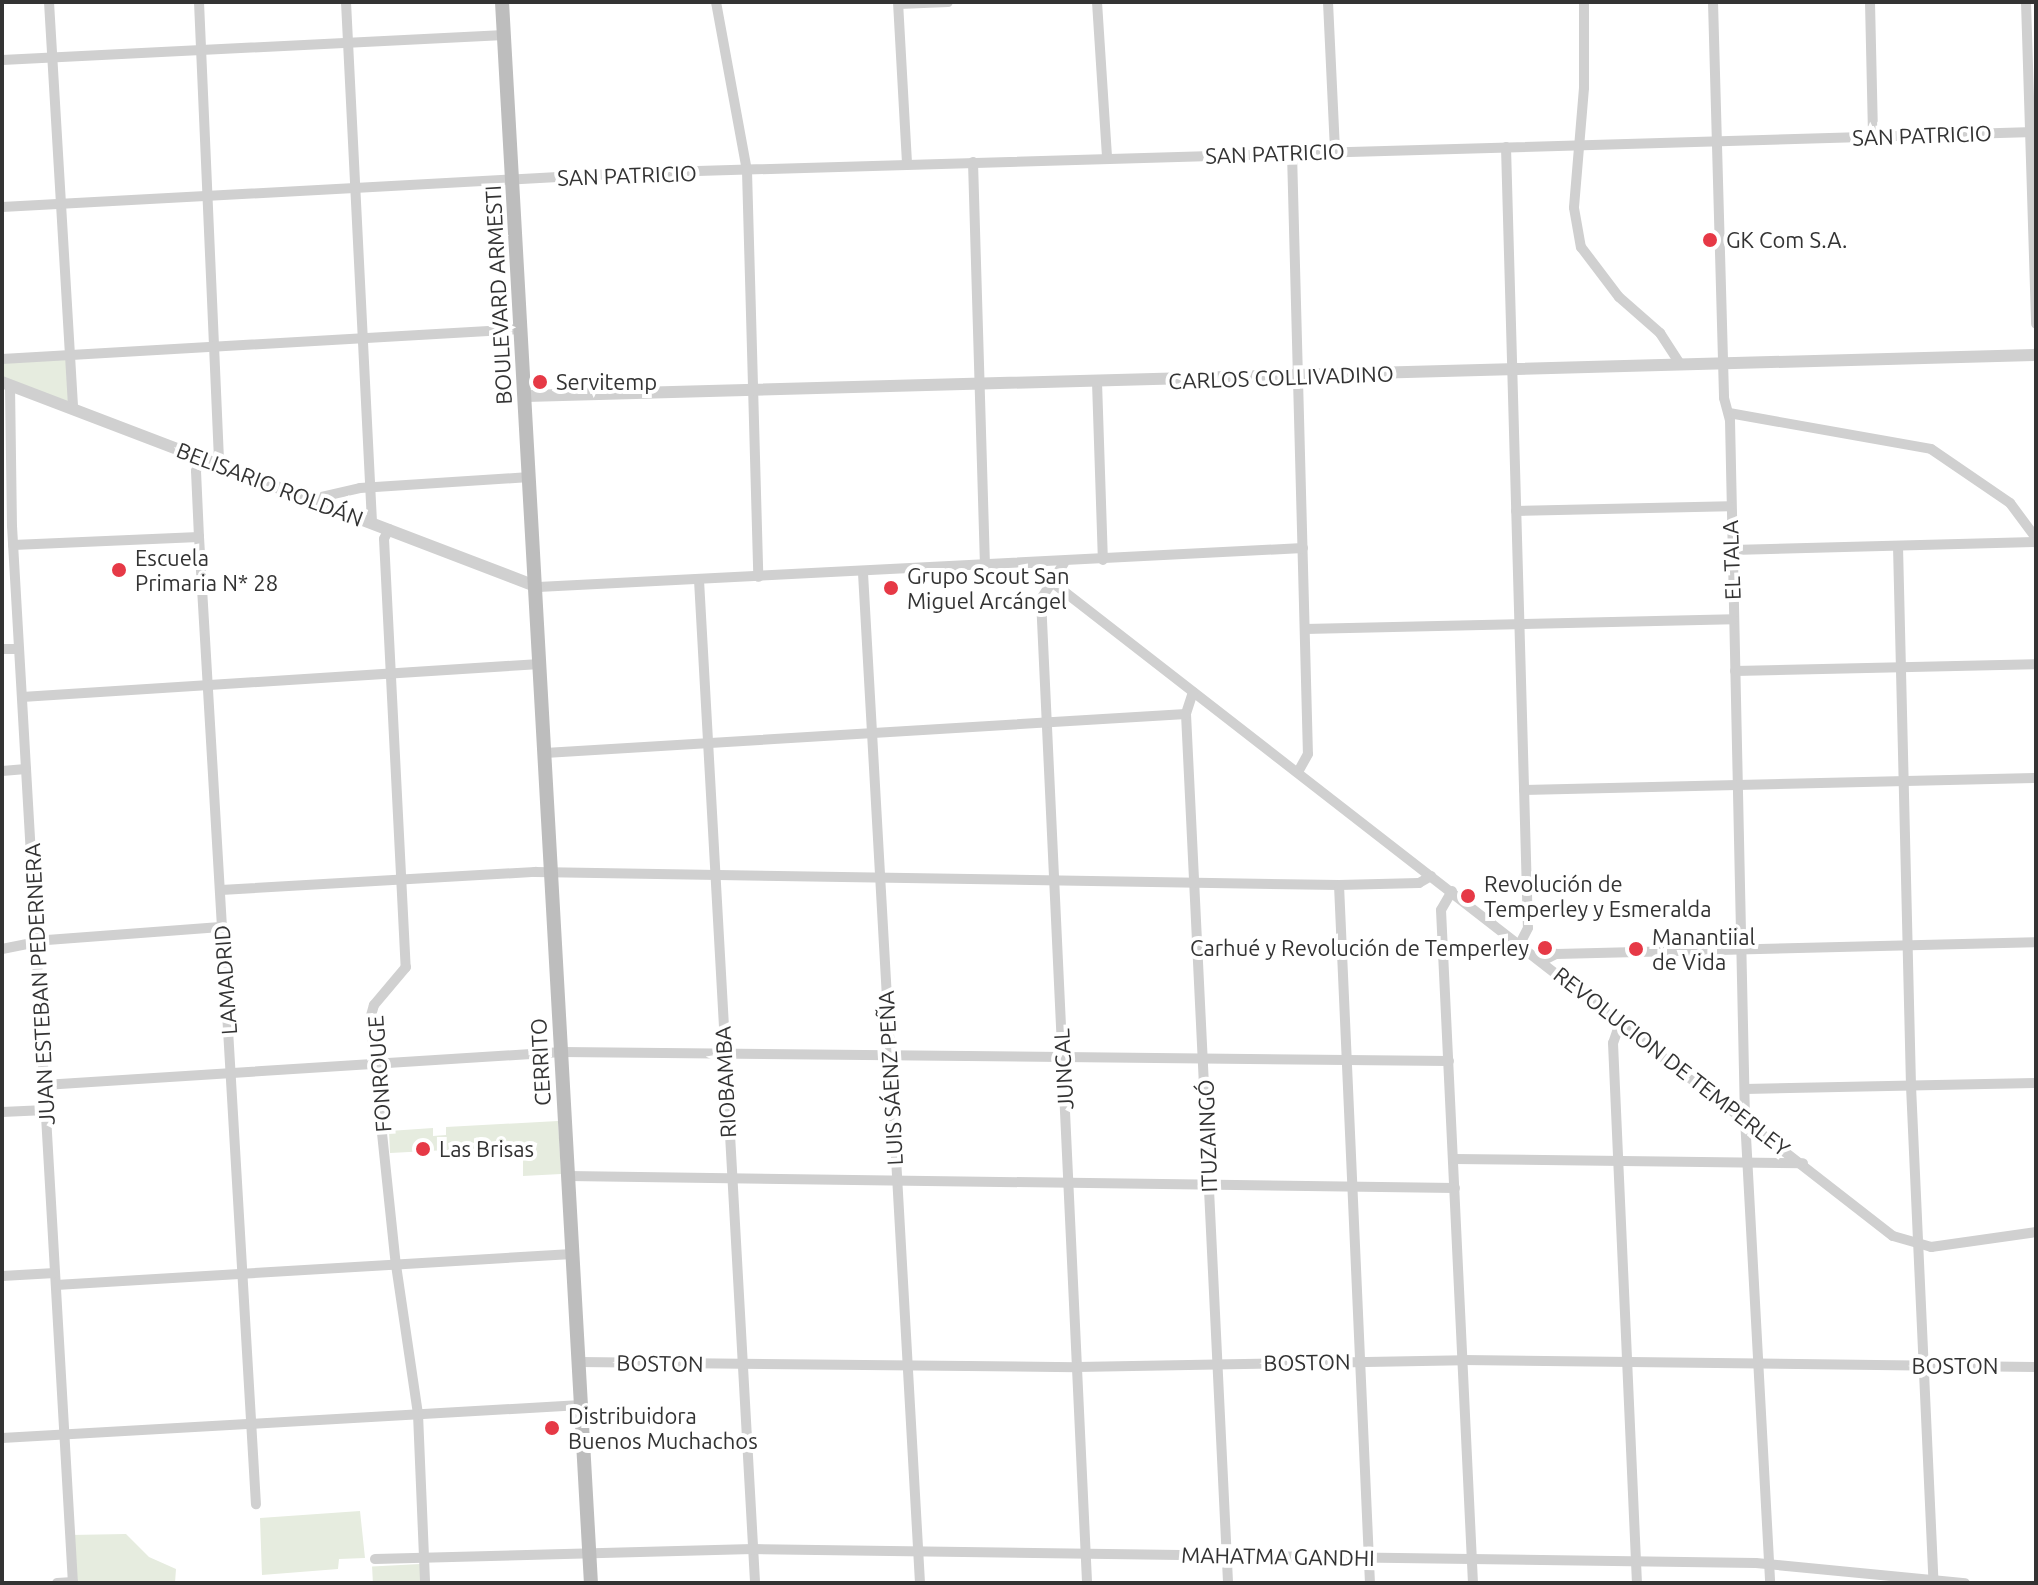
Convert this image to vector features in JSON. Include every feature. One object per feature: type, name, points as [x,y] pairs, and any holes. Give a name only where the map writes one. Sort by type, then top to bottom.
[{"type":"main road","name":"BOULEVARD ARMESTI","points":[[502,2],[538,587]]},
{"type":"main road","name":"CERRITO","points":[[538,587],[550,873],[591,1583]]},
{"type":"street","points":[[49,2],[73,409]]},
{"type":"street","points":[[199,2],[219,464]]},
{"type":"street","points":[[346,2],[372,522]]},
{"type":"street","points":[[716,2],[747,171],[756,392],[758,577]]},
{"type":"street","points":[[907,163],[898,3],[948,2]]},
{"type":"street","points":[[1097,2],[1107,158]]},
{"type":"street","points":[[1328,2],[1335,151]]},
{"type":"street","points":[[1584,2],[1584,88],[1576,147],[1574,208],[1584,254],[1619,297],[1660,333],[1681,365]]},
{"type":"street","name":"EL TALA","points":[[1713,2],[1724,363],[1729,413],[1745,1118],[1770,1583]]},
{"type":"street","points":[[1870,2],[1873,136]]},
{"type":"street","points":[[2026,2],[2033,132],[2036,324]]},
{"type":"street","points":[[2,60],[504,35]]},
{"type":"street","name":"SAN PATRICIO","points":[[2,207],[357,191],[514,179],[907,163],[1576,147],[2033,132]]},
{"type":"street","points":[[1506,147],[1528,928],[1520,944]]},
{"type":"street","points":[[1292,153],[1308,754],[1298,772]]},
{"type":"street","points":[[973,162],[985,567]]},
{"type":"street","points":[[2,359],[522,329]]},
{"type":"street","name":"CARLOS COLLIVADINO","points":[[526,396],[2036,355]]},
{"type":"street","points":[[1097,382],[1103,560]]},
{"type":"street","name":"BELISARIO ROLDÁN","points":[[6,384],[538,587]]},
{"type":"street","name":"JUAN ESTEBAN PEDERNERA","points":[[6,384],[7,527],[13,545],[39,943],[44,1085],[73,1582]]},
{"type":"street","points":[[1729,413],[1931,449],[2010,503],[2036,540]]},
{"type":"street","name":"LAMADRID","points":[[201,458],[196,471],[199,537],[256,1504]]},
{"type":"street","points":[[312,499],[368,487],[530,477]]},
{"type":"street","points":[[1516,511],[1729,506]]},
{"type":"street","name":"FONROUGE","points":[[389,529],[384,539],[406,967],[371,1011],[396,1265],[418,1414],[425,1583]]},
{"type":"street","points":[[13,545],[199,537]]},
{"type":"street","points":[[1732,550],[2036,540]]},
{"type":"street","points":[[1898,546],[1911,1086],[1934,1581]]},
{"type":"street","points":[[538,587],[1030,565],[1303,548]]},
{"type":"street","points":[[1049,580],[1064,563]]},
{"type":"street","name":"REVOLUCION DE TEMPERLEY","points":[[1030,565],[1893,1236],[1920,1246]]},
{"type":"street","name":"LUIS SÁENZ PEÑA","points":[[863,573],[920,1583]]},
{"type":"street","name":"RIOBAMBA","points":[[699,580],[705,743],[755,1583]]},
{"type":"street","name":"JUNCAL","points":[[1049,580],[1041,599],[1087,1583]]},
{"type":"street","points":[[1305,629],[1733,619]]},
{"type":"street","points":[[2,649],[19,649]]},
{"type":"street","points":[[22,697],[540,664]]},
{"type":"street","points":[[1735,671],[2036,664]]},
{"type":"street","name":"ITUZAINGÓ","points":[[1193,692],[1186,714],[1228,1583]]},
{"type":"street","points":[[545,753],[1186,714]]},
{"type":"street","points":[[2,771],[26,769]]},
{"type":"street","points":[[1524,790],[2036,778]]},
{"type":"street","points":[[221,890],[550,873],[878,881],[1339,885],[1419,883],[1431,876]]},
{"type":"street","points":[[1339,885],[1370,1583]]},
{"type":"street","points":[[1452,891],[1441,910],[1473,1583]]},
{"type":"street","points":[[2,949],[221,927]]},
{"type":"street","points":[[1542,961],[1556,954],[2036,942]]},
{"type":"street","points":[[1620,1023],[1613,1043],[1637,1583]]},
{"type":"street","points":[[44,1085],[562,1052],[1205,1061],[1449,1061]]},
{"type":"street","points":[[1745,1089],[2036,1083]]},
{"type":"street","points":[[2,1112],[46,1110]]},
{"type":"street","points":[[1455,1159],[1803,1163]]},
{"type":"street","points":[[568,1176],[1455,1188]]},
{"type":"street","points":[[1920,1246],[2036,1232]]},
{"type":"street","points":[[56,1285],[572,1254]]},
{"type":"street","points":[[2,1276],[55,1273]]},
{"type":"street","name":"BOSTON","points":[[579,1362],[1077,1367],[1463,1360],[2036,1367]]},
{"type":"street","points":[[2,1438],[581,1405]]},
{"type":"street","name":"MAHATMA GANDHI","points":[[375,1559],[590,1550],[753,1549],[1769,1563],[1965,1583]]},
{"type":"street","points":[[57,1583],[73,1582]]},
{"type":"shaded area","points":[[72,354],[73,409],[2,382],[2,359]]},
{"type":"shaded area","name":"Las Brisas","points":[[558,1121],[561,1174],[523,1176],[523,1146],[390,1153],[389,1131],[433,1128],[433,1136],[446,1135],[446,1127]]},
{"type":"shaded area","points":[[360,1511],[365,1558],[339,1559],[338,1569],[262,1575],[260,1518]]},
{"type":"shaded area","points":[[126,1534],[149,1557],[176,1569],[175,1583],[73,1583],[70,1535]]},
{"type":"shaded area","points":[[420,1564],[421,1583],[373,1583],[372,1567]]},
{"type":"place","name":"GK Com S.A.","points":[[1710,240]]},
{"type":"place","name":"Servitemp","points":[[540,382]]},
{"type":"place","name":"Escuela Primaria N* 28","points":[[119,570]]},
{"type":"place","name":"Grupo Scout San Miguel Arcángel","points":[[891,588]]},
{"type":"place","name":"Revolución de Temperley y Esmeralda","points":[[1468,896]]},
{"type":"place","name":"Carhué y Revolución de Temperley","points":[[1545,948]]},
{"type":"place","name":"Manantiial de Vida","points":[[1636,949]]},
{"type":"place","name":"Las Brisas","points":[[423,1149]]},
{"type":"place","name":"Distribuidora Buenos Muchachos","points":[[552,1428]]}]
